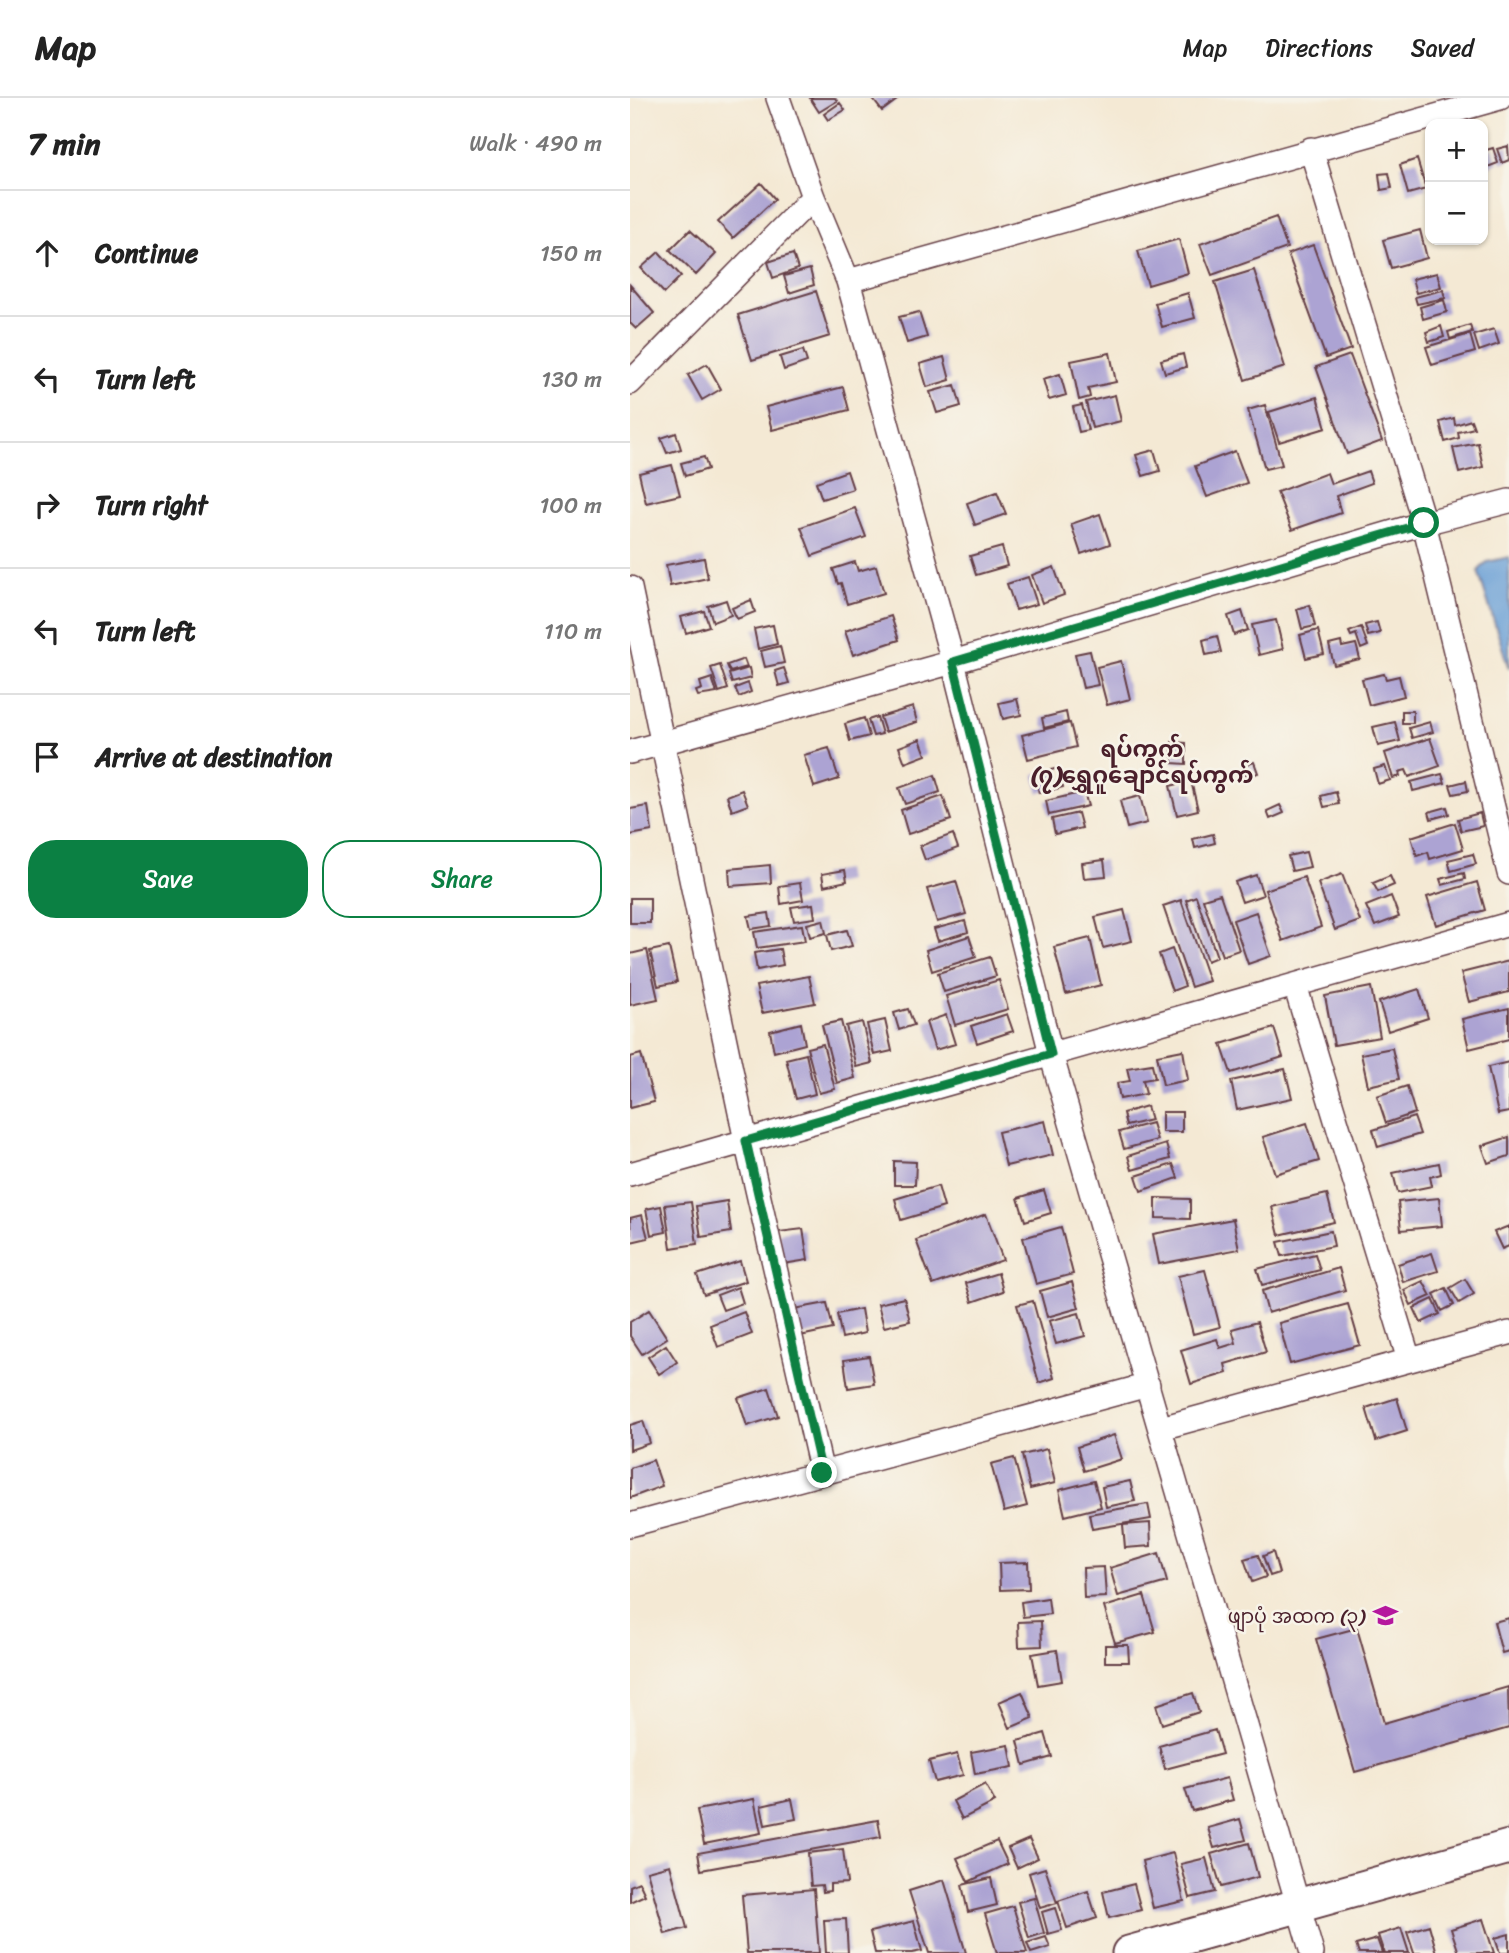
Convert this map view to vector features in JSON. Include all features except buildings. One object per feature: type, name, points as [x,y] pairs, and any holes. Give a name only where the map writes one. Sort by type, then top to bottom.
[{"type":"street","points":[[778,98],[813,197],[848,281],[953,662],[1051,1054],[1312,1953]]},
{"type":"street","points":[[848,281],[1500,98]]},
{"type":"street","points":[[1311,149],[1424,523],[1509,873]]},
{"type":"street","points":[[630,383],[813,197]]},
{"type":"street","points":[[630,752],[953,662],[1424,523],[1509,501]]},
{"type":"street","points":[[630,588],[746,1141],[822,1473]]},
{"type":"street","points":[[630,1174],[1509,924]]},
{"type":"street","points":[[1295,985],[1409,1360]]},
{"type":"street","points":[[1161,1428],[1509,1333]]},
{"type":"street","points":[[630,1525],[1148,1385]]},
{"type":"street","points":[[1129,1953],[1509,1847]]},
{"type":"water","points":[[1509,557],[1509,669],[1478,571],[1487,562]]},
{"type":"place","name":"ဖျာပုံ အထက (၃)","points":[[1385,1616]]},
{"type":"district","name":"ရပ်ကွက် (၇)ရွှေဂူချောင်ရပ်ကွက်","points":[[1142,762]]},
{"type":"route","points":[[822,1473],[746,1141],[1051,1054],[953,662],[1424,523]]}]
